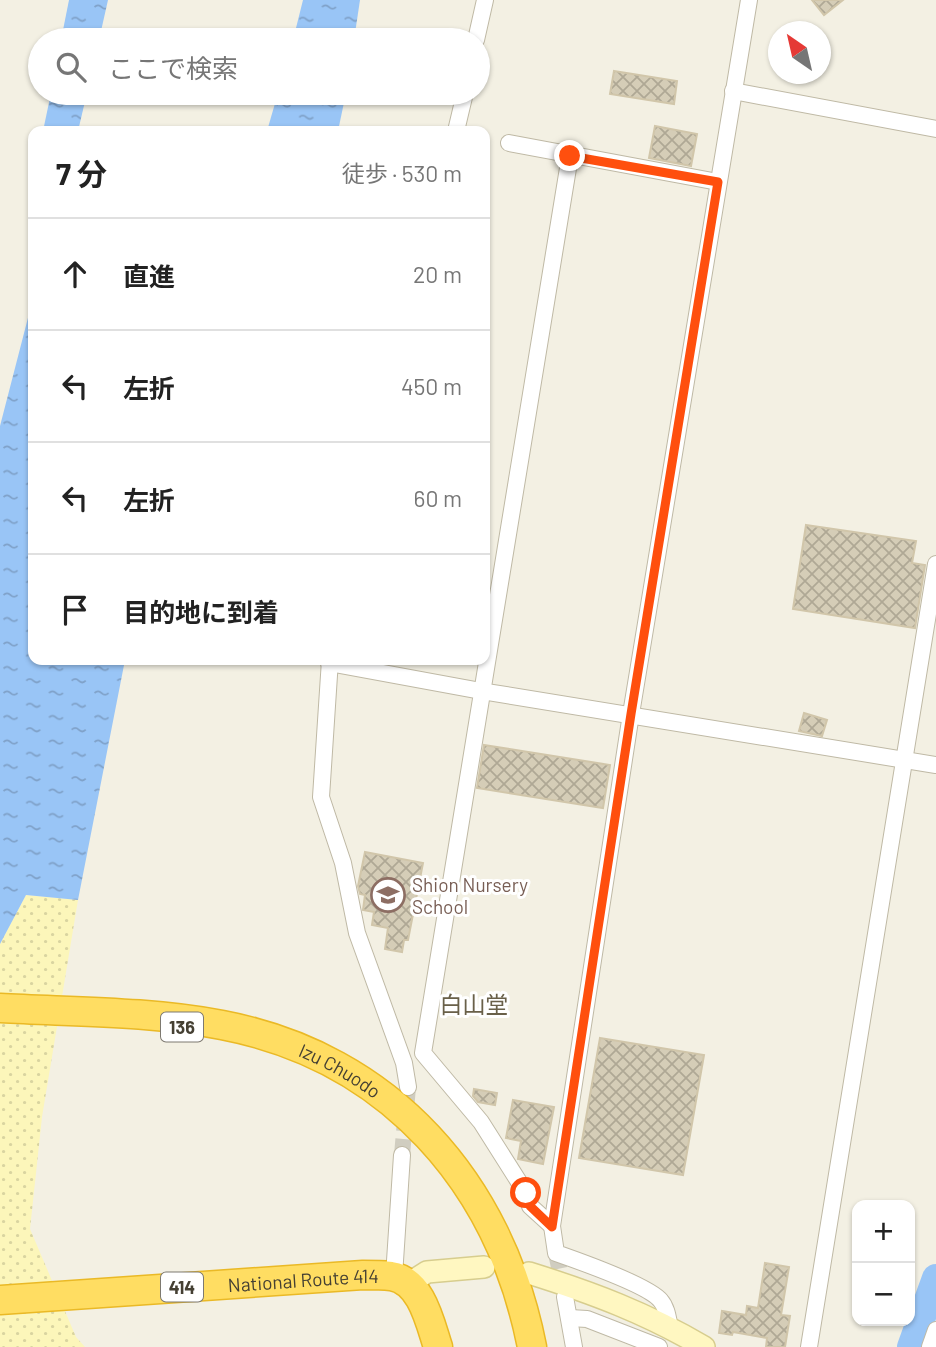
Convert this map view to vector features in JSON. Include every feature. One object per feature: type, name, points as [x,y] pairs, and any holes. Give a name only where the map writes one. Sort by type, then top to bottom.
[{"type":"highway","name":"Izu Chuodo","points":[[0,1008],[138,1016],[224,1025],[284,1043],[352,1080],[415,1134],[442,1165],[471,1206],[507,1281],[524,1347]]},
{"type":"highway","name":"Izu Chuodo","points":[[0,1016],[138,1023],[223,1031],[260,1041],[371,1087],[414,1121],[449,1160],[478,1201],[515,1278],[532,1347]]},
{"type":"highway","name":"National Route 414","points":[[0,1300],[363,1275],[401,1280]]},
{"type":"highway","points":[[401,1280],[424,1306],[438,1347]]},
{"type":"street","points":[[479,28],[485,0]]},
{"type":"street","points":[[670,1328],[662,1302],[654,1294],[595,1267],[556,1253],[552,1227],[631,714],[749,0]]},
{"type":"street","points":[[733,91],[936,129]]},
{"type":"street","points":[[457,126],[462,105]]},
{"type":"street","points":[[509,144],[718,182]]},
{"type":"street","points":[[490,637],[570,156]]},
{"type":"street","points":[[809,1347],[936,564]]},
{"type":"street","points":[[330,665],[321,797],[343,863],[357,933],[404,1063],[408,1087]]},
{"type":"street","points":[[350,665],[481,691],[936,765]]},
{"type":"street","points":[[485,665],[423,1053],[481,1122],[526,1193],[530,1206],[552,1227]]},
{"type":"street","points":[[402,1156],[401,1280],[427,1272],[484,1267]]},
{"type":"street","points":[[529,1273],[591,1292],[670,1328],[704,1347]]},
{"type":"street","points":[[565,1297],[574,1347]]},
{"type":"street","points":[[570,1318],[587,1320],[659,1347]]},
{"type":"street","points":[[930,1347],[936,1329]]},
{"type":"sand","points":[[26,895],[78,900],[42,1117],[30,1229],[76,1337],[85,1347],[0,1347],[0,944]]},
{"type":"water","points":[[69,0],[108,0],[102,28],[63,28]]},
{"type":"water","points":[[303,0],[360,0],[356,28],[296,28]]},
{"type":"water","points":[[48,105],[84,105],[79,126],[44,126]]},
{"type":"water","points":[[275,105],[343,105],[339,126],[268,126]]},
{"type":"water","points":[[28,318],[28,665],[124,665],[78,900],[26,895],[0,944],[0,426]]},
{"type":"building","points":[[812,0],[843,0],[824,15]]},
{"type":"building","points":[[614,71],[677,81],[674,104],[610,94]]},
{"type":"building","points":[[655,126],[697,134],[691,166],[649,158]]},
{"type":"building","points":[[806,525],[916,541],[912,563],[925,565],[915,628],[793,609]]},
{"type":"building","points":[[804,713],[827,720],[822,736],[799,731]]},
{"type":"building","points":[[484,745],[610,765],[603,808],[477,788]]},
{"type":"building","points":[[365,852],[423,863],[408,940],[404,940],[402,952],[385,949],[388,928],[372,925],[374,912],[363,910],[365,895],[360,894],[358,886]]},
{"type":"building","points":[[600,1038],[704,1055],[683,1175],[579,1158]]},
{"type":"building","points":[[474,1089],[497,1093],[495,1105],[478,1102],[473,1096]]},
{"type":"building","points":[[513,1100],[554,1107],[543,1164],[518,1159],[521,1141],[506,1138]]},
{"type":"building","points":[[765,1263],[789,1267],[781,1315],[790,1316],[785,1347],[766,1347],[767,1338],[733,1332],[732,1335],[719,1333],[722,1311],[746,1315],[747,1306],[758,1308]]},
{"type":"waterway","points":[[911,1347],[936,1278]]},
{"type":"tunnel","points":[[402,1155],[408,1087]]},
{"type":"tunnel","points":[[556,1253],[564,1291]]},
{"type":"place","name":"Shion Nursery School","points":[[388,895]]},
{"type":"district","name":"白山堂","points":[[474,1004]]},
{"type":"route","points":[[526,1193],[530,1206],[552,1227],[631,714],[718,182],[570,156]]}]
